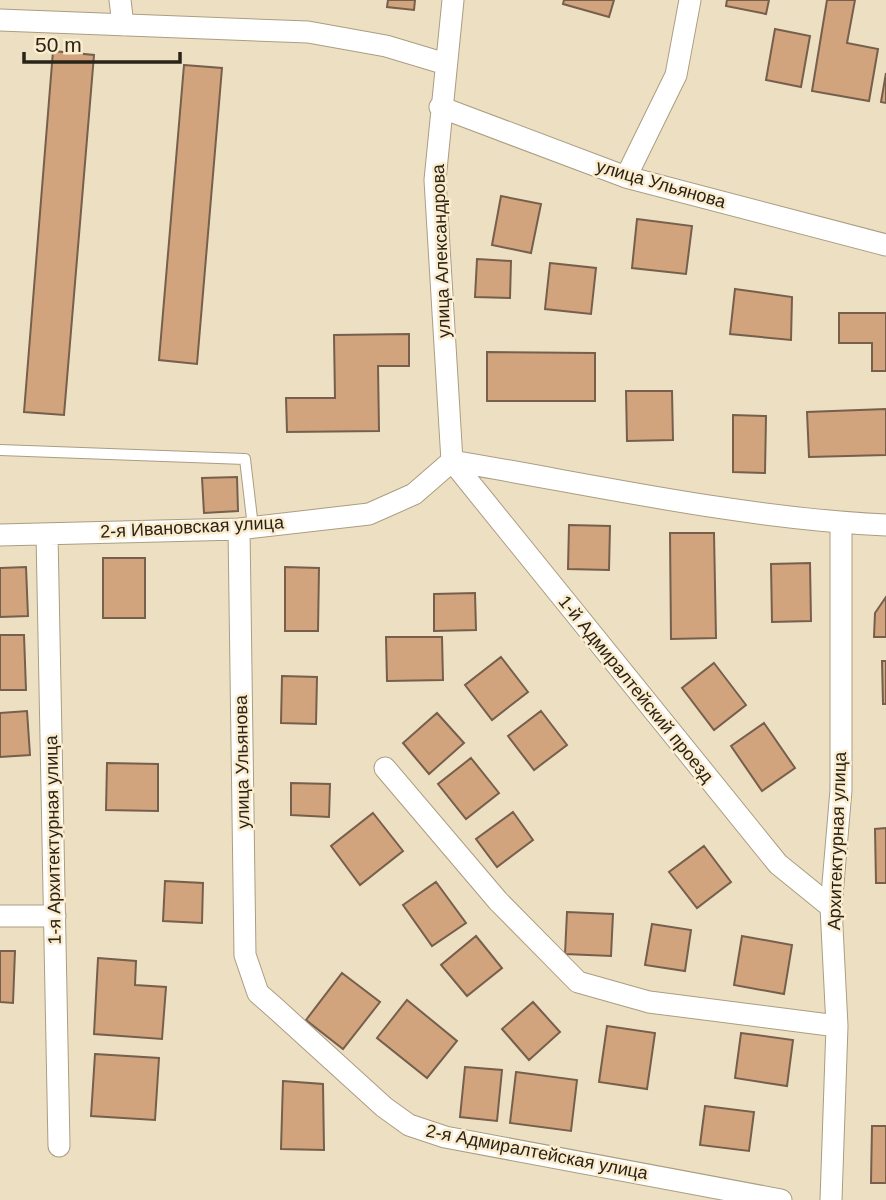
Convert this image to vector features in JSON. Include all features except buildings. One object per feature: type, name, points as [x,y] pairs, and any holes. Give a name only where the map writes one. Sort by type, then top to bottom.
[{"type":"street","points":[[120,0],[123,25]]},
{"type":"street","name":"улица Александрова","points":[[452,461],[436,180],[440,107],[453,0]]},
{"type":"street","points":[[626,177],[676,75],[690,0]]},
{"type":"street","points":[[0,20],[309,32],[386,46],[446,64]]},
{"type":"street","name":"улица Ульянова","points":[[440,107],[626,177],[886,246]]},
{"type":"street","points":[[452,461],[747,511],[841,523],[886,525]]},
{"type":"street","name":"2-я Ивановская улица","points":[[0,535],[246,528],[369,513],[392,506],[414,494],[452,461]]},
{"type":"street","name":"1-й Адмиралтейский проезд","points":[[452,461],[778,864],[831,907]]},
{"type":"street","name":"Архитектурная улица","points":[[831,1200],[837,1026],[831,907],[841,790],[841,523]]},
{"type":"street","name":"улица Ульянова","points":[[246,528],[245,955],[258,993]]},
{"type":"street","name":"1-я Архитектурная улица","points":[[47,534],[59,1146]]},
{"type":"street","points":[[385,768],[498,901],[578,982],[649,1002],[837,1026]]},
{"type":"street","points":[[0,916],[55,916]]},
{"type":"street","name":"2-я Адмиралтейская улица","points":[[258,993],[384,1107],[409,1125],[445,1137],[781,1200]]},
{"type":"lane","points":[[0,450],[245,459],[246,528]]}]
